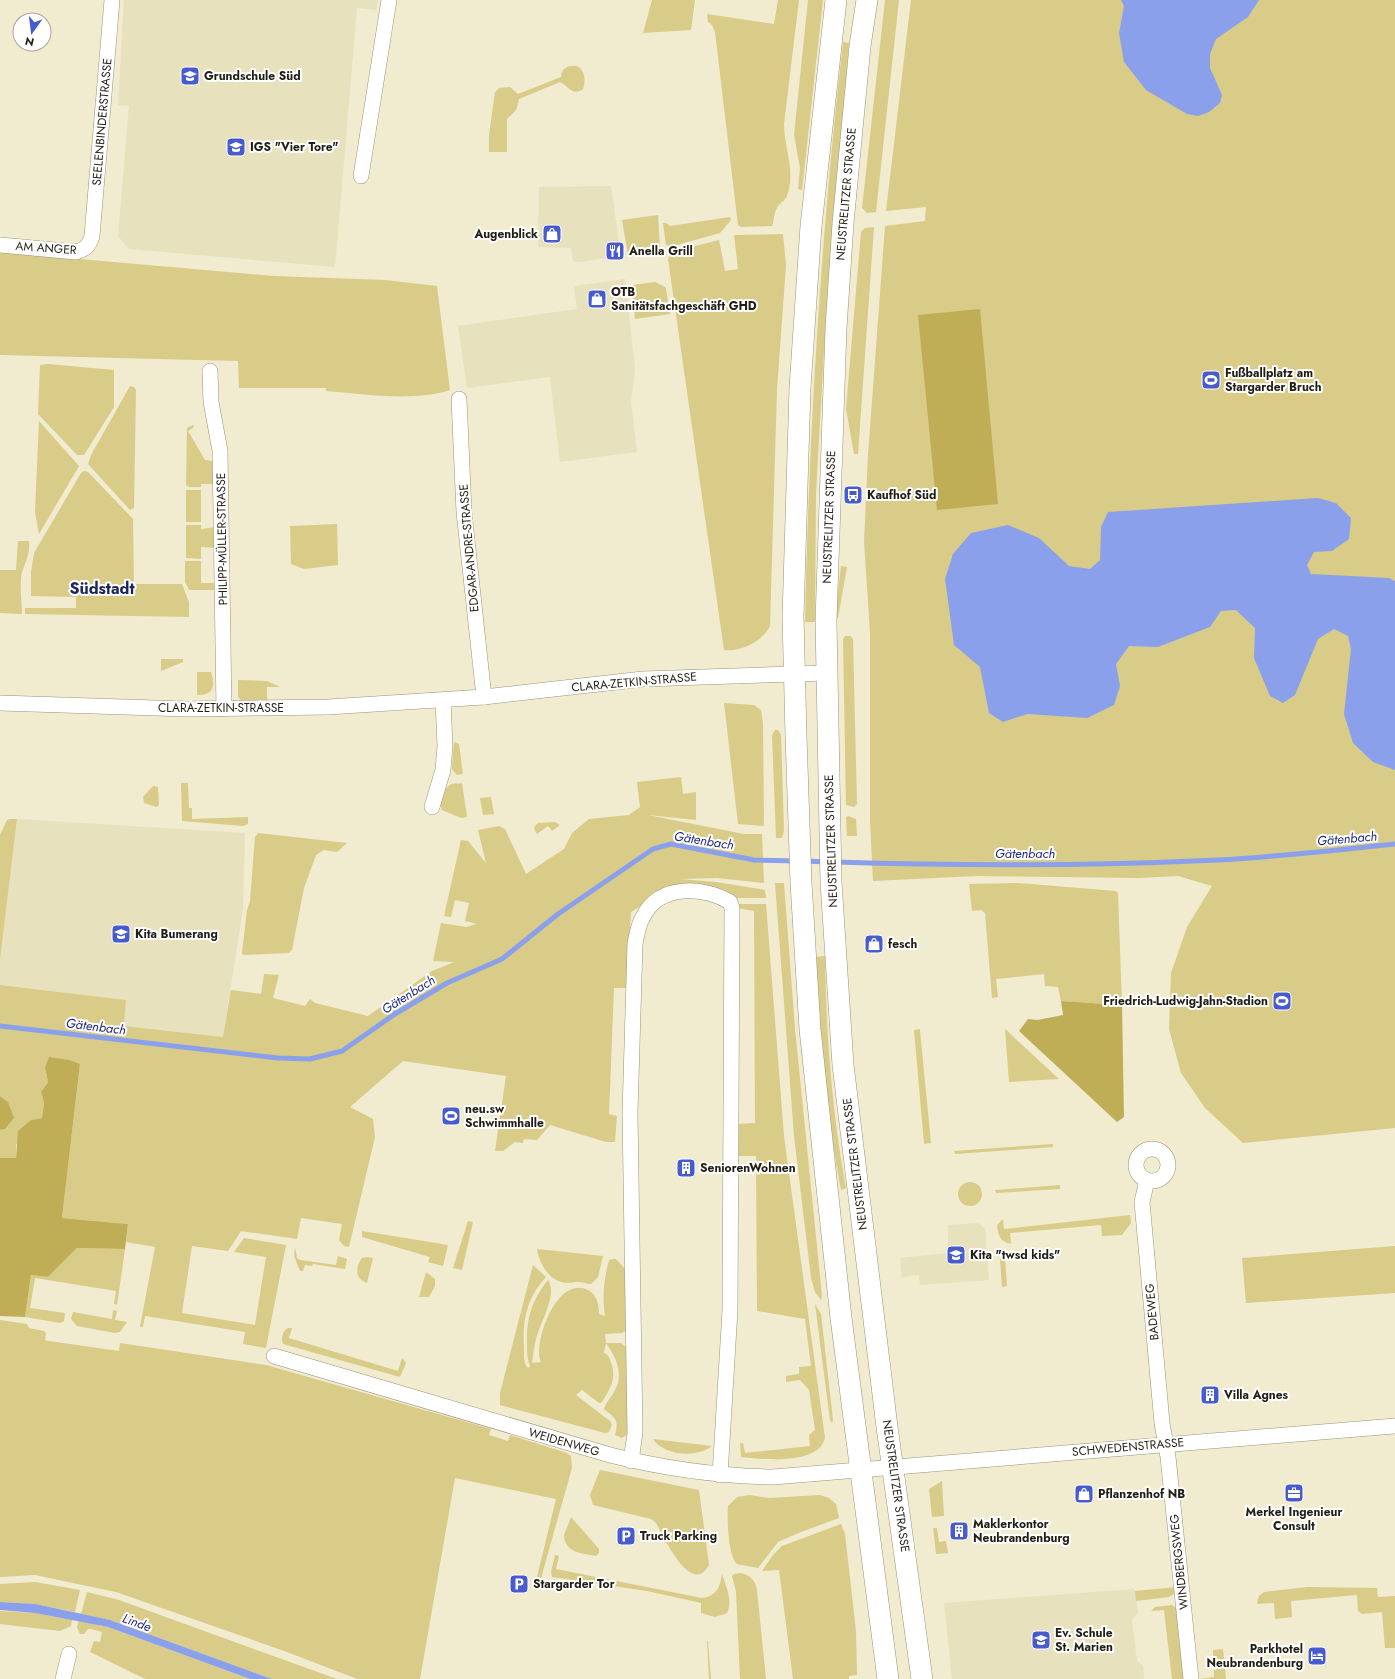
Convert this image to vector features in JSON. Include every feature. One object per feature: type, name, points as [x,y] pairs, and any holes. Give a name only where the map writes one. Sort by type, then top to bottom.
[{"type":"main road","points":[[836,0],[811,226],[800,388],[793,617],[799,838],[811,1037],[841,1318],[862,1469],[888,1679]]},
{"type":"main road","name":"NEUSTRELITZER STRASSE","points":[[867,0],[860,46],[845,196],[836,328],[826,613],[831,882],[843,1065],[893,1467],[922,1679]]},
{"type":"street","name":"SEELENBINDERSTRASSE","points":[[90,244],[92,236],[112,0]]},
{"type":"street","points":[[361,176],[389,0]]},
{"type":"street","name":"AM ANGER","points":[[0,245],[76,252],[85,250],[90,244]]},
{"type":"street","name":"PHILIPP-MÜLLER-STRASSE","points":[[210,371],[210,402],[220,451],[224,709]]},
{"type":"street","name":"EDGAR-ANDRE-STRASSE","points":[[460,399],[464,512],[484,697]]},
{"type":"street","name":"CLARA-ZETKIN-STRASSE","points":[[0,703],[224,709],[328,707],[484,697],[643,679],[827,673]]},
{"type":"street","points":[[432,807],[443,770],[445,746],[443,700]]},
{"type":"street","points":[[631,1461],[635,1434],[630,1114],[635,944],[638,927],[643,915],[654,902],[674,892],[709,893],[730,902],[732,908],[730,1310],[720,1474]]},
{"type":"street","name":"BADEWEG","points":[[1147,1180],[1142,1202],[1162,1423],[1167,1444]]},
{"type":"street","name":"WEIDENWEG","points":[[274,1356],[631,1461],[658,1467],[720,1474],[773,1477],[862,1469]]},
{"type":"street","name":"SCHWEDENSTRASSE","points":[[862,1469],[1395,1426]]},
{"type":"street","name":"WINDBERGSWEG","points":[[1167,1444],[1191,1679]]},
{"type":"street","points":[[63,1679],[69,1654]]},
{"type":"shaded area","name":"IGS \"Vier Tore\"","points":[[124,0],[378,0],[376,10],[357,8],[335,267],[129,249],[118,236],[129,106],[118,105]]},
{"type":"shaded area","points":[[652,0],[695,0],[691,30],[643,33]]},
{"type":"shaded area","points":[[778,0],[799,0],[784,124],[790,169],[789,187],[786,198],[776,210],[772,226],[741,227],[738,225],[715,32],[712,25],[708,22],[707,14],[774,24]]},
{"type":"shaded area","points":[[808,0],[823,0],[802,190],[798,189],[800,168],[794,135]]},
{"type":"shaded area","points":[[885,0],[899,0],[876,212],[867,213],[862,208]]},
{"type":"shaded area","points":[[911,0],[1395,0],[1395,1128],[1243,1143],[1205,1108],[1181,1073],[1169,1029],[1171,973],[1187,927],[1212,886],[1178,876],[1139,878],[976,876],[873,881],[870,820],[870,632],[864,542],[868,455],[885,226],[925,221],[926,207],[886,211]]},
{"type":"shaded area","points":[[843,42],[849,43],[825,334],[816,493],[815,622],[805,622],[817,332],[828,187]]},
{"type":"shaded area","points":[[570,66],[577,66],[582,70],[585,79],[583,89],[576,92],[570,90],[560,82],[519,99],[515,111],[507,119],[507,152],[489,152],[489,135],[495,92],[499,88],[510,87],[518,94],[561,77],[563,70]]},
{"type":"shaded area","points":[[611,186],[621,256],[580,262],[573,261],[571,248],[538,247],[539,187]]},
{"type":"shaded area","points":[[658,215],[660,248],[628,255],[622,220]]},
{"type":"shaded area","points":[[730,217],[731,220],[720,233],[670,247],[666,245],[663,223],[670,226]]},
{"type":"shaded area","points":[[874,227],[858,454],[854,454],[846,409],[861,232],[865,228]]},
{"type":"shaded area","points":[[783,234],[786,265],[777,389],[770,626],[762,637],[750,645],[744,648],[724,650],[668,259],[672,252],[719,240],[725,271],[738,269],[734,235]]},
{"type":"shaded area","points":[[0,252],[274,276],[385,280],[437,286],[450,390],[420,396],[388,396],[326,391],[326,388],[239,388],[238,361],[0,355]]},
{"type":"shaded area","points":[[625,279],[635,369],[631,402],[637,452],[560,462],[550,377],[467,388],[458,326],[577,309],[574,286]]},
{"type":"shaded area","points":[[655,282],[666,289],[670,314],[635,319],[632,285]]},
{"type":"shaded area","points":[[980,309],[998,504],[937,510],[918,315]]},
{"type":"shaded area","points":[[48,364],[114,370],[114,407],[84,455],[77,455],[38,414],[40,365]]},
{"type":"shaded area","points":[[130,386],[134,387],[136,390],[134,508],[130,510],[88,464],[91,455]]},
{"type":"shaded area","points":[[39,421],[79,466],[39,534],[35,512]]},
{"type":"shaded area","points":[[193,425],[194,427],[188,431],[205,460],[213,461],[217,470],[217,484],[201,484],[201,487],[189,487],[186,485],[187,428]]},
{"type":"shaded area","points":[[84,471],[88,472],[133,519],[134,584],[182,584],[189,602],[189,617],[25,614],[25,608],[76,608],[76,597],[31,596],[31,572],[34,553],[81,473]]},
{"type":"shaded area","points":[[186,490],[201,490],[201,522],[186,522]]},
{"type":"shaded area","points":[[337,524],[338,565],[304,569],[291,564],[290,526]]},
{"type":"shaded area","points":[[186,525],[201,525],[201,529],[217,527],[217,548],[201,547],[201,559],[186,558]]},
{"type":"shaded area","points":[[18,541],[29,541],[28,554],[21,576],[22,614],[0,613],[0,570],[16,570]]},
{"type":"shaded area","points":[[185,561],[201,561],[201,583],[217,583],[217,590],[189,590],[185,582]]},
{"type":"shaded area","points":[[841,566],[847,567],[838,618],[835,618]]},
{"type":"shaded area","points":[[845,636],[850,636],[853,639],[857,804],[854,807],[846,805],[843,639]]},
{"type":"shaded area","points":[[161,659],[183,659],[183,662],[161,671]]},
{"type":"shaded area","points":[[197,672],[211,672],[213,686],[207,694],[197,695]]},
{"type":"shaded area","points":[[238,680],[267,681],[280,687],[267,687],[267,700],[242,701],[238,697]]},
{"type":"shaded area","points":[[724,703],[754,705],[761,710],[763,724],[764,826],[738,824]]},
{"type":"shaded area","points":[[775,730],[778,730],[781,735],[784,831],[782,838],[776,838],[772,735]]},
{"type":"shaded area","points":[[454,742],[459,744],[463,774],[457,775],[452,769]]},
{"type":"shaded area","points":[[681,777],[683,794],[696,792],[696,820],[648,815],[744,834],[762,834],[764,883],[717,878],[680,879],[716,882],[765,890],[766,898],[732,898],[673,886],[631,912],[626,988],[614,988],[609,1114],[617,1116],[615,1142],[606,1142],[550,1125],[537,1140],[524,1139],[523,1143],[515,1142],[503,1151],[495,1151],[506,1076],[403,1061],[350,1107],[373,1119],[375,1137],[349,1247],[344,1246],[339,1240],[342,1224],[301,1218],[297,1239],[241,1231],[228,1251],[192,1246],[182,1313],[255,1325],[266,1257],[234,1252],[244,1238],[286,1245],[266,1348],[243,1344],[245,1332],[145,1316],[143,1327],[140,1327],[155,1247],[126,1242],[128,1224],[62,1218],[80,1064],[45,1068],[48,1082],[41,1092],[44,1103],[42,1118],[31,1120],[16,1145],[16,1158],[0,1158],[0,1130],[5,1129],[8,1102],[0,1096],[0,985],[126,1000],[124,1026],[223,1037],[231,990],[261,994],[264,974],[279,975],[273,998],[305,1006],[310,999],[315,1003],[368,1016],[432,971],[454,962],[433,961],[441,923],[466,927],[477,924],[465,921],[469,903],[455,900],[451,917],[444,916],[461,840],[468,841],[486,863],[478,830],[499,826],[505,829],[526,874],[564,849],[572,833],[589,819],[629,815],[640,807],[637,782]]},
{"type":"shaded area","points":[[181,783],[188,783],[189,808],[192,808],[192,819],[248,817],[248,824],[243,826],[182,821]]},
{"type":"shaded area","points":[[462,783],[467,817],[461,818],[442,810],[441,804],[443,796],[449,785]]},
{"type":"shaded area","points":[[153,786],[158,787],[159,805],[157,807],[144,803],[143,797]]},
{"type":"shaded area","points":[[491,797],[494,814],[483,815],[480,798]]},
{"type":"shaded area","points":[[848,816],[856,819],[857,836],[847,836],[846,817]]},
{"type":"shaded area","name":"Kita Bumerang","points":[[17,819],[245,833],[243,909],[223,1037],[124,1026],[126,1000],[0,985],[0,960]]},
{"type":"shaded area","points":[[17,819],[0,960],[0,835],[7,820]]},
{"type":"shaded area","points":[[555,822],[560,825],[552,831],[548,826],[537,834],[534,829],[538,823]]},
{"type":"shaded area","points":[[258,833],[347,843],[337,852],[324,850],[316,855],[304,888],[292,950],[289,953],[243,955],[242,953],[247,910],[250,901],[255,837]]},
{"type":"shaded area","points":[[775,883],[784,883],[795,1029],[822,1296],[821,1300],[815,1292],[811,1278],[794,1136]]},
{"type":"shaded area","points":[[1018,883],[1116,891],[1118,893],[1122,1005],[1061,1001],[1058,987],[1045,986],[1044,974],[996,979],[998,997],[992,998],[985,913],[981,910],[972,911],[969,884]]},
{"type":"shaded area","points":[[736,904],[766,904],[784,1136],[825,1438],[820,1447],[812,1453],[801,1457],[788,1459],[741,1457],[740,1443],[743,1443],[745,1453],[810,1446],[809,1435],[815,1430],[809,1390],[800,1380],[786,1382],[786,1376],[799,1374],[799,1367],[811,1366],[805,1319],[757,1311],[756,1156],[738,1156],[738,1124],[755,1123],[754,911],[737,908]]},
{"type":"shaded area","points":[[825,956],[833,1102],[846,1188],[841,1190],[831,1132],[822,1045],[816,957]]},
{"type":"shaded area","points":[[1061,1001],[1122,1005],[1124,1117],[1117,1122],[1019,1031],[1028,1019],[1037,1020],[1063,1015]]},
{"type":"shaded area","points":[[920,1029],[931,1143],[924,1144],[914,1030]]},
{"type":"shaded area","points":[[1005,1029],[1059,1079],[1009,1082]]},
{"type":"shaded area","points":[[49,1057],[69,1060],[80,1064],[62,1218],[128,1224],[125,1249],[77,1248],[48,1277],[31,1275],[25,1317],[0,1316],[0,1158],[16,1158],[18,1131],[31,1120],[42,1118],[44,1103],[41,1092],[48,1082],[45,1068]]},
{"type":"shaded area","points":[[0,1096],[8,1102],[14,1118],[5,1129],[0,1130]]},
{"type":"shaded area","points":[[1053,1144],[1053,1147],[955,1154],[954,1151]]},
{"type":"shaded area","points":[[970,1182],[979,1185],[982,1194],[979,1203],[970,1206],[961,1203],[958,1194],[961,1185]]},
{"type":"shaded area","points":[[1060,1185],[1060,1189],[996,1193],[995,1190]]},
{"type":"shaded area","points":[[1130,1215],[1131,1223],[1122,1235],[1102,1236],[1101,1225],[1010,1233],[1011,1244],[1004,1242],[1000,1238],[997,1225],[1003,1219],[1004,1229]]},
{"type":"shaded area","points":[[468,1221],[473,1222],[462,1270],[453,1268]]},
{"type":"shaded area","name":"Kita \"twsd kids\"","points":[[978,1223],[985,1229],[989,1280],[920,1285],[919,1275],[902,1277],[900,1258],[948,1253],[948,1225]]},
{"type":"shaded area","points":[[362,1231],[448,1245],[443,1266],[428,1262],[430,1257],[362,1237]]},
{"type":"shaded area","points":[[1395,1246],[1395,1293],[1246,1303],[1242,1258]]},
{"type":"shaded area","points":[[295,1247],[297,1258],[300,1260],[336,1265],[338,1256],[347,1259],[345,1269],[313,1264],[312,1266],[305,1265],[303,1271],[300,1271],[294,1256]]},
{"type":"shaded area","points":[[77,1248],[125,1249],[117,1305],[114,1304],[116,1291],[35,1278],[30,1308],[65,1313],[64,1321],[60,1323],[25,1317],[31,1275],[48,1277]]},
{"type":"shaded area","points":[[537,1249],[603,1256],[598,1277],[591,1284],[578,1282],[569,1283],[557,1280],[551,1277],[543,1267]]},
{"type":"shaded area","points":[[362,1258],[373,1258],[367,1283],[360,1279],[357,1269]]},
{"type":"shaded area","points":[[616,1259],[626,1270],[627,1330],[622,1333],[605,1334],[606,1343],[604,1353],[610,1359],[613,1368],[612,1384],[607,1393],[601,1403],[582,1390],[576,1395],[610,1421],[612,1425],[609,1432],[605,1433],[500,1405],[500,1393],[533,1265],[546,1277],[530,1301],[525,1319],[524,1355],[525,1364],[528,1368],[530,1366],[527,1349],[529,1318],[534,1302],[542,1287],[548,1280],[551,1286],[550,1301],[538,1332],[532,1363],[541,1362],[539,1354],[543,1329],[556,1302],[565,1293],[576,1288],[588,1290],[597,1300],[599,1314],[605,1316],[604,1288],[606,1274],[609,1260]]},
{"type":"shaded area","points":[[1000,1259],[1005,1259],[1007,1286],[1002,1287]]},
{"type":"shaded area","points":[[426,1272],[435,1279],[435,1286],[429,1297],[419,1297]]},
{"type":"shaded area","points":[[815,1304],[821,1314],[833,1420],[832,1423],[830,1420]]},
{"type":"shaded area","points":[[113,1310],[117,1311],[115,1320],[127,1322],[120,1332],[115,1333],[77,1326],[71,1319],[73,1312],[112,1319]]},
{"type":"shaded area","points":[[0,1320],[27,1324],[29,1328],[44,1331],[46,1333],[45,1340],[49,1341],[119,1351],[120,1343],[266,1365],[491,1429],[489,1435],[508,1441],[510,1435],[567,1453],[571,1456],[572,1468],[541,1578],[537,1577],[556,1499],[455,1478],[420,1679],[357,1679],[287,1652],[116,1592],[35,1575],[0,1577]]},
{"type":"shaded area","points":[[288,1328],[292,1328],[289,1338],[398,1371],[402,1358],[406,1363],[400,1377],[283,1344],[282,1335]]},
{"type":"shaded area","points":[[606,1343],[621,1343],[626,1347],[628,1434],[622,1438],[615,1435],[617,1426],[616,1420],[604,1409],[618,1384],[619,1378],[616,1360]]},
{"type":"shaded area","points":[[653,1439],[712,1446],[706,1450],[690,1454],[681,1453],[665,1449],[658,1445]]},
{"type":"shaded area","points":[[600,1470],[699,1490],[709,1565],[702,1573],[694,1574],[678,1561],[656,1523],[651,1519],[593,1505],[590,1495]]},
{"type":"shaded area","points":[[942,1481],[944,1516],[932,1517],[929,1489]]},
{"type":"shaded area","points":[[750,1495],[769,1498],[820,1495],[829,1498],[836,1504],[839,1518],[778,1542],[758,1568],[737,1564],[734,1560],[730,1546],[728,1506],[737,1497]]},
{"type":"shaded area","points":[[571,1517],[599,1549],[599,1553],[596,1556],[580,1553],[571,1549],[567,1545],[564,1535]]},
{"type":"shaded area","points":[[841,1524],[845,1534],[856,1631],[857,1675],[849,1676],[849,1679],[793,1679],[779,1570],[762,1571],[773,1555],[782,1546]]},
{"type":"shaded area","points":[[933,1528],[937,1528],[939,1542],[946,1541],[948,1553],[936,1554]]},
{"type":"shaded area","points":[[555,1555],[559,1556],[556,1569],[702,1598],[714,1593],[720,1583],[722,1574],[728,1594],[729,1608],[727,1613],[715,1617],[701,1613],[701,1603],[647,1591],[552,1577],[551,1572]]},
{"type":"shaded area","points":[[741,1573],[752,1579],[757,1590],[766,1679],[740,1679],[736,1591],[732,1576],[734,1574]]},
{"type":"shaded area","points":[[35,1582],[80,1590],[75,1612],[36,1604],[0,1602],[0,1584]]},
{"type":"shaded area","points":[[1176,1587],[1177,1592],[1169,1597],[1136,1601],[1135,1591]]},
{"type":"shaded area","points":[[1308,1587],[1377,1588],[1378,1597],[1395,1596],[1395,1648],[1385,1648],[1382,1612],[1362,1614],[1358,1611],[1357,1595],[1291,1601],[1292,1617],[1275,1619],[1274,1603],[1257,1604],[1259,1596],[1264,1592]]},
{"type":"shaded area","name":"Ev. Schule St. Marien","points":[[1135,1589],[1138,1613],[1132,1620],[1137,1661],[1143,1666],[1144,1679],[952,1679],[944,1603]]},
{"type":"shaded area","points":[[87,1592],[119,1600],[337,1679],[272,1679],[110,1620],[81,1614]]},
{"type":"shaded area","points":[[1172,1605],[1176,1608],[1184,1679],[1172,1679],[1164,1610],[1151,1611],[1155,1607]]},
{"type":"shaded area","points":[[0,1611],[35,1613],[72,1620],[71,1626],[60,1631],[0,1624]]},
{"type":"shaded area","points":[[79,1621],[108,1627],[250,1679],[145,1679],[90,1652],[94,1641],[100,1642],[102,1632],[88,1629],[84,1634],[80,1634],[77,1627]]},
{"type":"shaded area","points":[[708,1641],[711,1679],[709,1679]]},
{"type":"shaded area","points":[[1223,1649],[1226,1679],[1200,1679],[1214,1677],[1213,1650]]},
{"type":"water","points":[[1121,0],[1259,0],[1248,17],[1216,39],[1210,54],[1210,68],[1222,95],[1220,103],[1209,112],[1198,116],[1187,114],[1146,90],[1124,62],[1119,33],[1124,6]]},
{"type":"water","points":[[1318,498],[1336,503],[1351,518],[1349,539],[1332,551],[1314,552],[1307,565],[1311,574],[1389,578],[1395,581],[1395,770],[1373,762],[1353,743],[1344,714],[1351,649],[1348,636],[1334,629],[1318,639],[1295,695],[1283,703],[1270,696],[1254,658],[1255,628],[1236,610],[1221,611],[1210,627],[1158,647],[1129,646],[1116,664],[1120,686],[1114,705],[1087,718],[1027,714],[1003,722],[989,713],[980,667],[954,645],[945,579],[953,554],[971,533],[1008,525],[1039,538],[1069,566],[1090,569],[1100,560],[1101,527],[1108,512]]},
{"type":"water","points":[[0,1602],[36,1604],[110,1620],[272,1679],[250,1679],[108,1627],[35,1613],[0,1610]]},
{"type":"waterway","name":"Gätenbach","points":[[0,1026],[278,1058],[310,1059],[342,1051],[395,1014],[447,983],[502,959],[558,914],[653,849],[671,844],[754,860],[797,861]]},
{"type":"waterway","name":"Gätenbach","points":[[835,862],[1026,865],[1170,862],[1262,857],[1395,844]]},
{"type":"waterway","name":"Gätenbach","points":[[805,861],[827,862]]},
{"type":"place","name":"Grundschule Süd","points":[[190,76]]},
{"type":"place","name":"IGS \"Vier Tore\"","points":[[236,147]]},
{"type":"place","name":"Augenblick","points":[[552,234]]},
{"type":"place","name":"Anella Grill","points":[[615,251]]},
{"type":"place","name":"OTB Sanitätsfachgeschäft GHD","points":[[597,299]]},
{"type":"place","name":"Fußballplatz am Stargarder Bruch","points":[[1211,380]]},
{"type":"place","name":"Kaufhof Süd","points":[[853,495]]},
{"type":"place","name":"Kita Bumerang","points":[[121,934]]},
{"type":"place","name":"fesch","points":[[874,944]]},
{"type":"place","name":"Friedrich-Ludwig-Jahn-Stadion","points":[[1282,1001]]},
{"type":"place","name":"neu.sw Schwimmhalle","points":[[451,1116]]},
{"type":"place","name":"SeniorenWohnen","points":[[686,1168]]},
{"type":"place","name":"Kita \"twsd kids\"","points":[[956,1255]]},
{"type":"place","name":"Villa Agnes","points":[[1210,1395]]},
{"type":"place","name":"Merkel Ingenieur Consult","points":[[1294,1493]]},
{"type":"place","name":"Pflanzenhof NB","points":[[1084,1494]]},
{"type":"place","name":"Maklerkontor Neubrandenburg","points":[[959,1531]]},
{"type":"place","name":"Truck Parking","points":[[626,1536]]},
{"type":"place","name":"Stargarder Tor","points":[[519,1584]]},
{"type":"place","name":"Ev. Schule St. Marien","points":[[1041,1640]]},
{"type":"place","name":"Parkhotel Neubrandenburg","points":[[1317,1656]]},
{"type":"district","name":"Südstadt","points":[[102,588]]},
{"type":"water label","name":"Linde","points":[[137,1622]]}]
